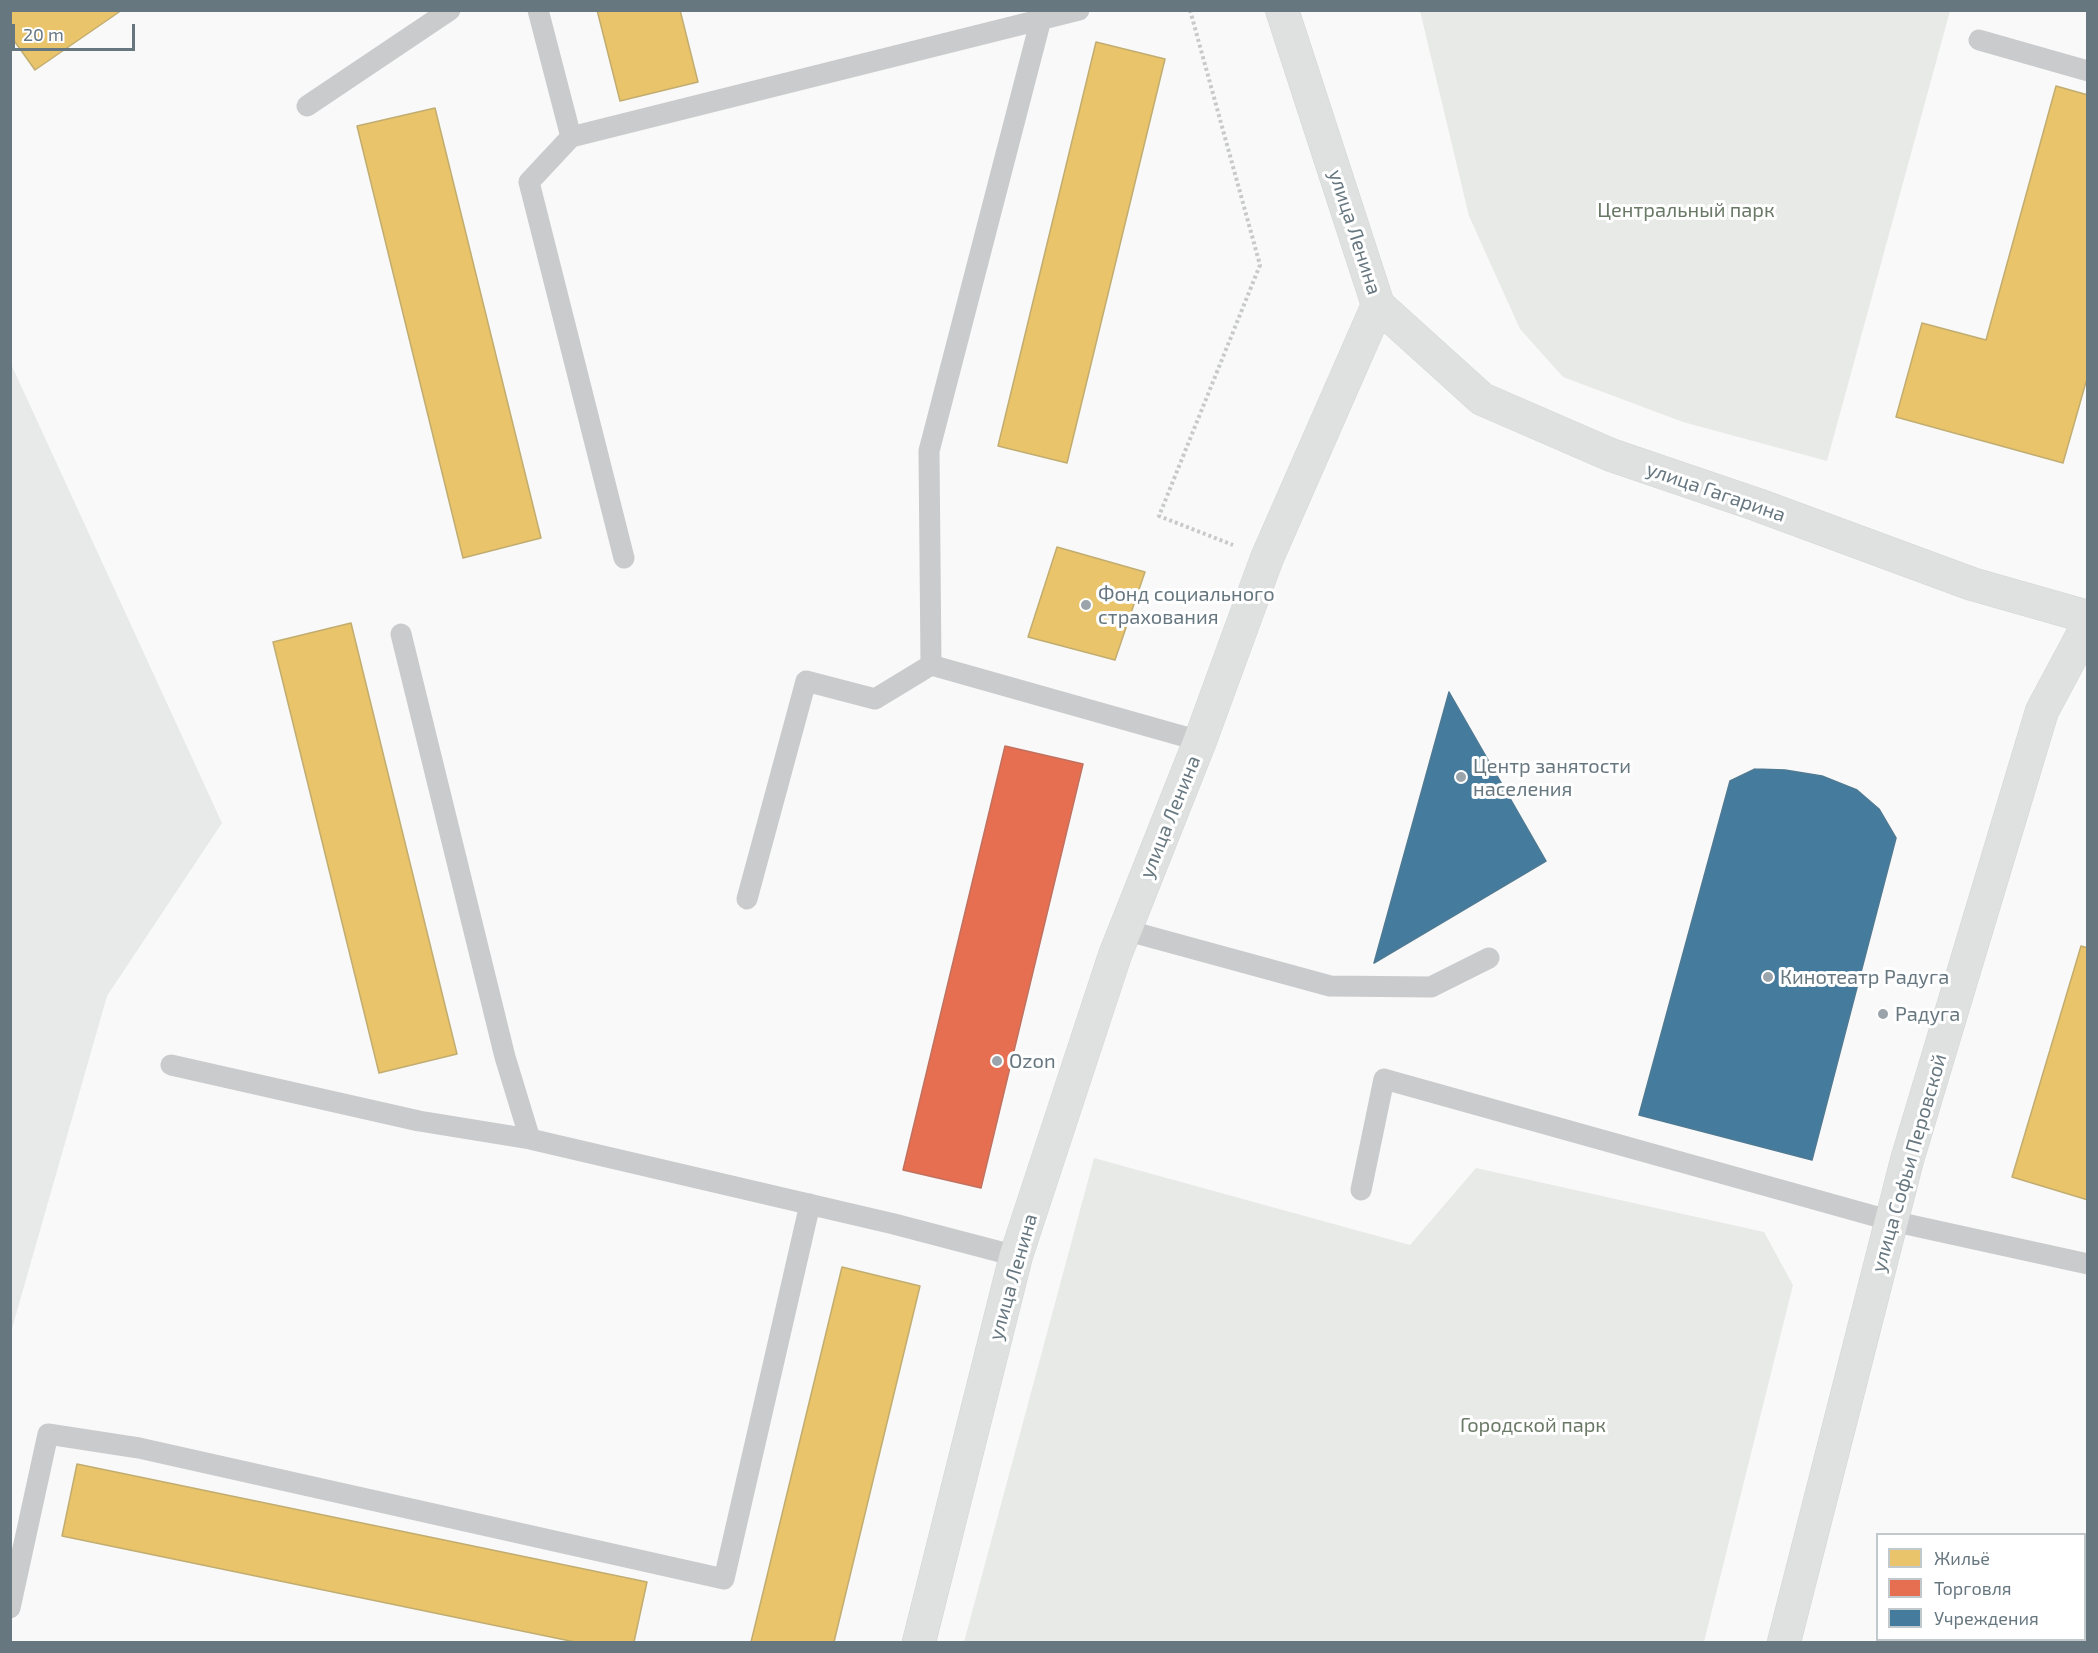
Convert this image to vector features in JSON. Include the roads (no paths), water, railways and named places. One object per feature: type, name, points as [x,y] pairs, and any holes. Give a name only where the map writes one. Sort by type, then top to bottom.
[{"type":"main road","name":"улица Ленина","points":[[919,1642],[1017,1256],[1115,954],[1200,741],[1267,558],[1378,305],[1282,10]]},
{"type":"main road","name":"улица Гагарина","points":[[1378,305],[1482,399],[1611,456],[1758,505],[1972,584],[2088,617]]},
{"type":"main road","name":"улица Софьи Перовской","points":[[1784,1642],[1907,1160],[2042,711],[2088,626]]},
{"type":"lane","points":[[307,106],[450,10]]},
{"type":"lane","points":[[538,10],[571,137]]},
{"type":"lane","points":[[624,558],[529,182],[571,137],[1080,10]]},
{"type":"lane","points":[[931,665],[929,451],[1041,19]]},
{"type":"lane","points":[[1979,40],[2088,71]]},
{"type":"lane","points":[[401,634],[505,1057],[530,1138]]},
{"type":"lane","points":[[747,899],[806,681],[876,699],[931,665],[1200,741]]},
{"type":"lane","points":[[1125,930],[1330,986],[1431,987],[1489,958]]},
{"type":"lane","points":[[171,1065],[419,1121],[530,1138],[1017,1256]]},
{"type":"lane","points":[[1361,1190],[1383,1079],[1892,1221],[2088,1264]]},
{"type":"lane","points":[[10,1608],[48,1434],[139,1448],[724,1579],[810,1204]]},
{"type":"place","name":"Фонд социального страхования","points":[[1086,605]]},
{"type":"place","name":"Центр занятости населения","points":[[1461,777]]},
{"type":"place","name":"Кинотеатр Радуга","points":[[1768,977]]},
{"type":"place","name":"Радуга","points":[[1883,1014]]},
{"type":"place","name":"Ozon","points":[[997,1061]]},
{"type":"park label","name":"Центральный парк","points":[[1686,210]]},
{"type":"park label","name":"Городской парк","points":[[1533,1425]]}]
